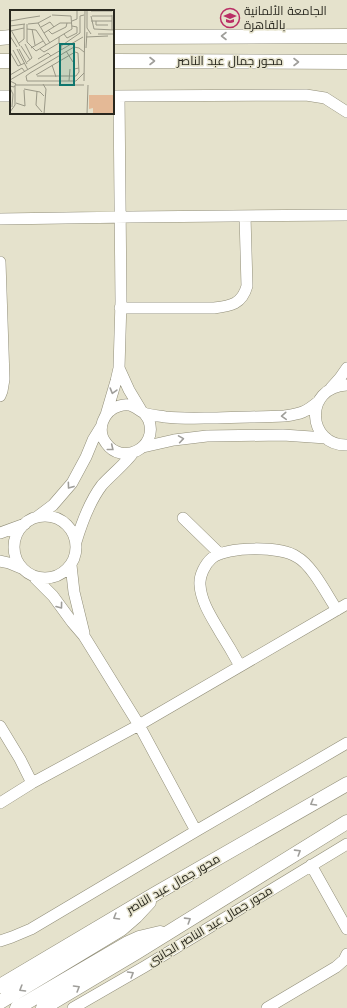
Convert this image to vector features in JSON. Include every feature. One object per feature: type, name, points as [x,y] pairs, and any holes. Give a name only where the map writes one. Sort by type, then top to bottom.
[{"type":"main road","name":"محور جمال عبد الناصر","points":[[114,37],[347,36]]},
{"type":"main road","name":"محور جمال عبد الناصر","points":[[114,61],[345,64]]},
{"type":"main road","name":"محور جمال عبد الناصر","points":[[0,986],[155,894],[347,784]]},
{"type":"main road","points":[[43,1008],[137,952],[347,822]]},
{"type":"main road","points":[[0,1002],[121,929],[146,906],[155,894]]},
{"type":"main road","points":[[17,1008],[128,943],[168,932]]},
{"type":"street","points":[[0,533],[25,524],[36,518],[53,505],[72,483],[101,427],[116,381],[119,368],[120,217],[116,96],[306,95],[325,98],[347,112]]},
{"type":"street","points":[[0,219],[347,215]]},
{"type":"street","points":[[120,308],[214,308],[225,307],[240,300],[245,293],[247,286],[245,216]]},
{"type":"street","points":[[0,262],[4,379],[0,396]]},
{"type":"street","points":[[119,368],[129,390],[149,421],[150,430],[148,439],[143,447]]},
{"type":"street","points":[[106,415],[112,409],[127,405],[134,406],[143,412],[164,417],[190,418],[296,415],[305,412],[319,401],[347,368]]},
{"type":"street","points":[[330,389],[340,385],[347,385]]},
{"type":"street","points":[[319,401],[316,410],[316,421],[320,430],[326,438],[335,444],[346,446]]},
{"type":"street","points":[[101,427],[102,435],[110,448],[125,454],[133,453]]},
{"type":"street","points":[[84,636],[74,592],[71,565],[76,551],[76,542],[82,523],[94,497],[102,485],[133,453],[143,447],[174,440],[207,436],[283,435],[326,438]]},
{"type":"street","points":[[36,518],[45,516],[62,521],[73,534],[76,542]]},
{"type":"street","points":[[183,518],[220,554]]},
{"type":"street","points":[[22,568],[16,559],[14,545],[19,531],[25,524]]},
{"type":"street","points":[[240,666],[210,615],[201,592],[201,576],[205,567],[212,558],[220,554],[240,550],[278,550],[296,556],[311,570],[336,610]]},
{"type":"street","points":[[0,560],[22,568],[35,578],[53,596],[84,636],[139,725],[196,831]]},
{"type":"street","points":[[35,578],[49,578],[59,575],[71,565]]},
{"type":"street","points":[[0,803],[32,783],[139,725],[347,604]]},
{"type":"street","points":[[0,726],[32,783]]},
{"type":"street","points":[[0,941],[31,929],[347,743]]},
{"type":"street","name":"محور جمال عبد الناصر الجانبى","points":[[73,1008],[151,963],[347,844]]},
{"type":"street","points":[[311,865],[347,929]]},
{"type":"street","points":[[267,1008],[336,968],[344,960],[347,954]]},
{"type":"place","name":"الجامعة الألمانية بالقاهرة","points":[[230,18]]}]
